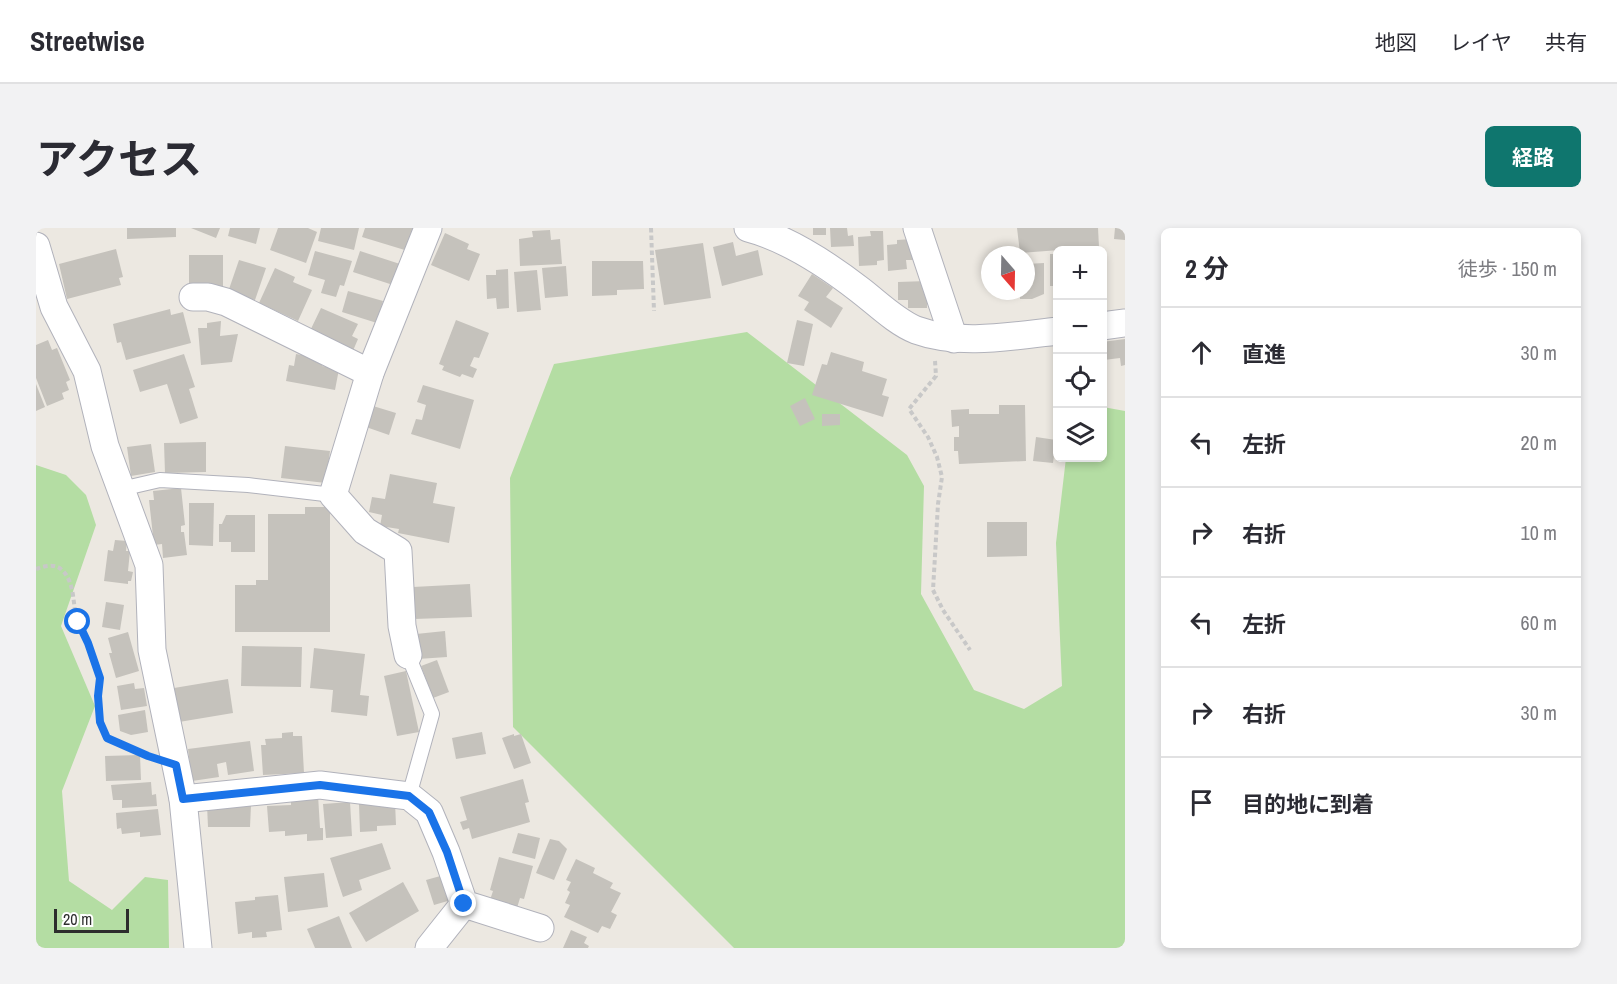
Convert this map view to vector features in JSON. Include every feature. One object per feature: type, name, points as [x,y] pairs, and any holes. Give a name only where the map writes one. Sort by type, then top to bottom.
[{"type":"street","points":[[408,655],[402,626],[398,551],[365,531],[333,495],[370,373],[429,228]]},
{"type":"street","points":[[748,228],[792,246],[842,276],[895,318],[915,330],[943,336],[1053,331]]},
{"type":"street","points":[[917,228],[943,336]]},
{"type":"street","points":[[36,246],[45,311],[87,371],[105,446],[149,565],[152,650],[183,799],[198,948]]},
{"type":"street","points":[[193,297],[208,297],[226,302],[370,373]]},
{"type":"street","points":[[1107,325],[1125,323]]},
{"type":"street","points":[[183,799],[320,785],[409,796],[429,812],[447,852],[464,904]]},
{"type":"street","points":[[464,904],[540,928]]},
{"type":"street","points":[[429,948],[464,904]]},
{"type":"lane","points":[[121,489],[160,480],[248,484],[333,495]]},
{"type":"lane","points":[[408,655],[432,714],[409,796]]},
{"type":"path","points":[[651,228],[654,310]]},
{"type":"path","points":[[943,336],[936,376],[909,409],[928,436],[938,457],[942,477],[938,504],[933,591],[970,650]]},
{"type":"path","points":[[36,568],[54,566],[62,570],[68,578],[74,596],[78,622],[100,678],[98,696],[100,722],[107,738],[148,756],[176,765]]},
{"type":"green space","points":[[747,332],[907,455],[924,486],[921,594],[974,690],[1024,709],[1062,686],[1056,543],[1066,462],[1107,462],[1107,408],[1125,411],[1125,948],[734,948],[513,727],[510,478],[554,364]]},
{"type":"green space","points":[[36,465],[66,475],[86,495],[96,525],[61,626],[95,706],[62,791],[69,881],[112,910],[145,877],[168,880],[169,948],[36,948]]},
{"type":"building","points":[[127,228],[176,228],[176,237],[127,239]]},
{"type":"building","points":[[191,228],[220,228],[216,238]]},
{"type":"building","points":[[230,228],[260,228],[256,244],[228,236]]},
{"type":"building","points":[[278,228],[308,228],[317,232],[306,263],[270,250]]},
{"type":"building","points":[[321,228],[359,228],[354,250],[318,241]]},
{"type":"building","points":[[365,228],[415,228],[408,251],[362,237]]},
{"type":"building","points":[[813,228],[826,228],[826,235],[813,235]]},
{"type":"building","points":[[830,228],[847,228],[848,236],[853,235],[854,246],[831,247]]},
{"type":"building","points":[[1017,228],[1098,228],[1099,246],[1053,246],[1053,250],[1035,252],[1035,246],[1019,246]]},
{"type":"building","points":[[1115,228],[1125,228],[1125,240],[1114,239]]},
{"type":"building","points":[[550,230],[551,240],[560,239],[562,264],[520,266],[519,239],[533,237],[532,231]]},
{"type":"building","points":[[870,231],[883,231],[884,260],[877,261],[877,265],[859,266],[858,237],[871,236]]},
{"type":"building","points":[[445,233],[469,244],[467,249],[480,254],[469,281],[431,265]]},
{"type":"building","points":[[912,239],[913,260],[906,260],[907,269],[888,271],[887,245],[897,244],[897,240]]},
{"type":"building","points":[[733,242],[736,256],[758,250],[763,275],[722,286],[713,247]]},
{"type":"building","points":[[703,243],[711,298],[664,305],[655,250]]},
{"type":"building","points":[[116,249],[123,277],[119,278],[121,285],[67,299],[59,264]]},
{"type":"building","points":[[315,251],[352,261],[344,286],[340,285],[336,297],[321,293],[325,280],[308,275]]},
{"type":"building","points":[[360,251],[400,264],[393,285],[353,272]]},
{"type":"building","points":[[1050,254],[1053,254],[1053,286],[1050,286]]},
{"type":"building","points":[[189,255],[223,255],[223,286],[189,287]]},
{"type":"building","points":[[239,260],[266,268],[255,300],[228,292]]},
{"type":"building","points":[[592,261],[643,261],[644,289],[617,290],[617,295],[592,296]]},
{"type":"building","points":[[1044,263],[1044,294],[1035,298],[1035,264]]},
{"type":"building","points":[[566,266],[568,296],[545,298],[542,268]]},
{"type":"building","points":[[275,268],[295,277],[293,282],[312,290],[298,321],[259,303]]},
{"type":"building","points":[[508,269],[509,308],[497,309],[496,298],[487,299],[486,275],[496,275],[496,270]]},
{"type":"building","points":[[537,270],[541,310],[517,312],[514,272]]},
{"type":"building","points":[[812,274],[833,288],[826,297],[843,308],[831,328],[804,310],[809,302],[798,296]]},
{"type":"building","points":[[927,281],[927,308],[908,308],[908,300],[898,300],[898,282]]},
{"type":"building","points":[[348,291],[383,301],[377,323],[342,312]]},
{"type":"building","points":[[321,308],[358,324],[352,336],[358,339],[352,353],[309,333]]},
{"type":"building","points":[[170,309],[171,315],[183,312],[191,343],[126,360],[121,342],[117,343],[113,324]]},
{"type":"building","points":[[456,320],[489,333],[479,358],[474,357],[470,366],[477,369],[473,378],[462,374],[460,377],[442,370],[444,366],[439,364]]},
{"type":"building","points":[[797,320],[813,324],[804,366],[787,363]]},
{"type":"building","points":[[221,321],[220,336],[238,334],[232,362],[201,365],[198,328],[207,328],[207,323]]},
{"type":"building","points":[[1125,339],[1125,365],[1121,366],[1120,358],[1107,360],[1107,341]]},
{"type":"building","points":[[48,340],[52,350],[57,348],[70,380],[66,382],[69,390],[62,393],[64,399],[47,406],[36,378],[36,345]]},
{"type":"building","points":[[831,352],[864,362],[862,371],[887,379],[882,395],[889,397],[883,417],[812,395],[822,364],[827,365]]},
{"type":"building","points":[[184,354],[195,387],[189,389],[198,418],[180,424],[167,384],[140,392],[133,370]]},
{"type":"building","points":[[296,354],[323,359],[322,366],[339,369],[335,390],[286,381],[289,365],[294,366]]},
{"type":"building","points":[[36,384],[45,407],[36,411]]},
{"type":"building","points":[[423,385],[474,400],[460,449],[411,434],[416,419],[422,420],[426,405],[417,402]]},
{"type":"building","points":[[805,398],[815,419],[800,426],[790,406]]},
{"type":"building","points":[[999,405],[1025,405],[1026,461],[959,464],[958,451],[954,451],[954,437],[959,437],[959,426],[952,427],[951,410],[969,409],[969,414],[999,414]]},
{"type":"building","points":[[373,406],[396,413],[389,435],[366,427]]},
{"type":"building","points":[[822,414],[840,414],[840,425],[822,426]]},
{"type":"building","points":[[1036,437],[1053,440],[1053,463],[1033,461]]},
{"type":"building","points":[[206,442],[206,472],[165,473],[164,443]]},
{"type":"building","points":[[151,444],[155,472],[131,476],[127,447]]},
{"type":"building","points":[[285,446],[330,451],[326,483],[281,478]]},
{"type":"building","points":[[390,474],[437,483],[433,503],[455,507],[449,543],[398,533],[399,529],[380,526],[382,515],[369,512],[372,497],[385,499]]},
{"type":"building","points":[[181,488],[185,525],[181,526],[181,532],[184,532],[187,555],[163,558],[162,544],[154,545],[149,500],[154,500],[153,491]]},
{"type":"building","points":[[189,503],[214,503],[213,546],[189,545]]},
{"type":"building","points":[[305,507],[330,507],[330,632],[235,632],[235,585],[256,585],[256,580],[268,580],[268,514],[305,514]]},
{"type":"building","points":[[226,515],[255,515],[255,552],[231,552],[231,542],[219,542],[219,524],[222,524]]},
{"type":"building","points":[[987,522],[1027,522],[1027,556],[987,557]]},
{"type":"building","points":[[115,540],[127,541],[126,551],[130,551],[128,571],[133,572],[128,584],[104,581],[108,550],[113,551]]},
{"type":"building","points":[[470,584],[472,617],[414,619],[413,587]]},
{"type":"building","points":[[106,602],[124,605],[120,630],[102,627]]},
{"type":"building","points":[[445,631],[447,657],[418,659],[416,634]]},
{"type":"building","points":[[128,632],[139,671],[116,678],[109,653],[112,653],[108,638]]},
{"type":"building","points":[[242,646],[302,647],[301,687],[241,686]]},
{"type":"building","points":[[314,648],[365,654],[360,695],[369,696],[367,716],[331,712],[333,690],[310,688]]},
{"type":"building","points":[[437,660],[449,692],[433,698],[421,666]]},
{"type":"building","points":[[406,671],[419,732],[397,736],[384,676]]},
{"type":"building","points":[[228,679],[233,713],[179,722],[174,688]]},
{"type":"building","points":[[134,683],[135,689],[144,688],[147,706],[121,710],[117,686]]},
{"type":"building","points":[[145,710],[148,732],[131,735],[120,731],[118,715]]},
{"type":"building","points":[[293,732],[293,736],[302,736],[304,773],[263,775],[261,745],[266,745],[265,739],[282,738],[282,733]]},
{"type":"building","points":[[482,732],[486,754],[456,759],[452,738]]},
{"type":"building","points":[[514,734],[514,736],[521,734],[531,763],[514,769],[502,738]]},
{"type":"building","points":[[250,741],[254,771],[228,775],[226,762],[217,764],[219,777],[192,781],[188,749]]},
{"type":"building","points":[[140,755],[141,780],[106,781],[105,756]]},
{"type":"building","points":[[523,779],[529,802],[525,803],[530,822],[472,839],[469,828],[463,830],[460,822],[467,820],[460,797]]},
{"type":"building","points":[[151,782],[152,795],[156,794],[157,806],[122,808],[122,800],[113,800],[111,785]]},
{"type":"building","points":[[318,795],[323,840],[307,841],[307,834],[285,836],[285,831],[269,832],[267,806],[291,805],[291,801]]},
{"type":"building","points":[[350,802],[352,836],[326,838],[323,804]]},
{"type":"building","points":[[395,802],[396,825],[377,826],[377,831],[360,832],[359,804]]},
{"type":"building","points":[[207,805],[251,805],[250,827],[208,827]]},
{"type":"building","points":[[158,809],[161,835],[140,837],[140,832],[122,834],[121,828],[117,829],[116,813]]},
{"type":"building","points":[[518,833],[540,838],[535,859],[512,853]]},
{"type":"building","points":[[550,839],[559,841],[567,849],[554,880],[536,873]]},
{"type":"building","points":[[382,843],[391,869],[359,880],[362,890],[343,897],[330,858]]},
{"type":"building","points":[[499,857],[533,866],[524,899],[520,898],[517,908],[490,900],[493,891],[490,890]]},
{"type":"building","points":[[576,859],[595,868],[593,873],[613,883],[610,888],[621,893],[611,912],[617,915],[610,929],[602,926],[598,933],[564,917],[570,905],[565,903],[571,882],[566,880]]},
{"type":"building","points":[[324,873],[328,907],[288,912],[284,877]]},
{"type":"building","points":[[444,875],[451,900],[434,905],[426,880]]},
{"type":"building","points":[[403,882],[419,911],[366,942],[349,913]]},
{"type":"building","points":[[278,895],[282,930],[266,932],[267,937],[252,938],[252,932],[238,934],[235,902]]},
{"type":"building","points":[[339,916],[352,948],[315,948],[307,929]]},
{"type":"building","points":[[571,930],[587,937],[584,943],[589,946],[588,948],[563,948]]},
{"type":"route","points":[[78,622],[100,678],[98,696],[100,722],[107,738],[148,756],[176,765],[183,799],[320,785],[409,796],[429,812],[447,852],[464,904]]}]
